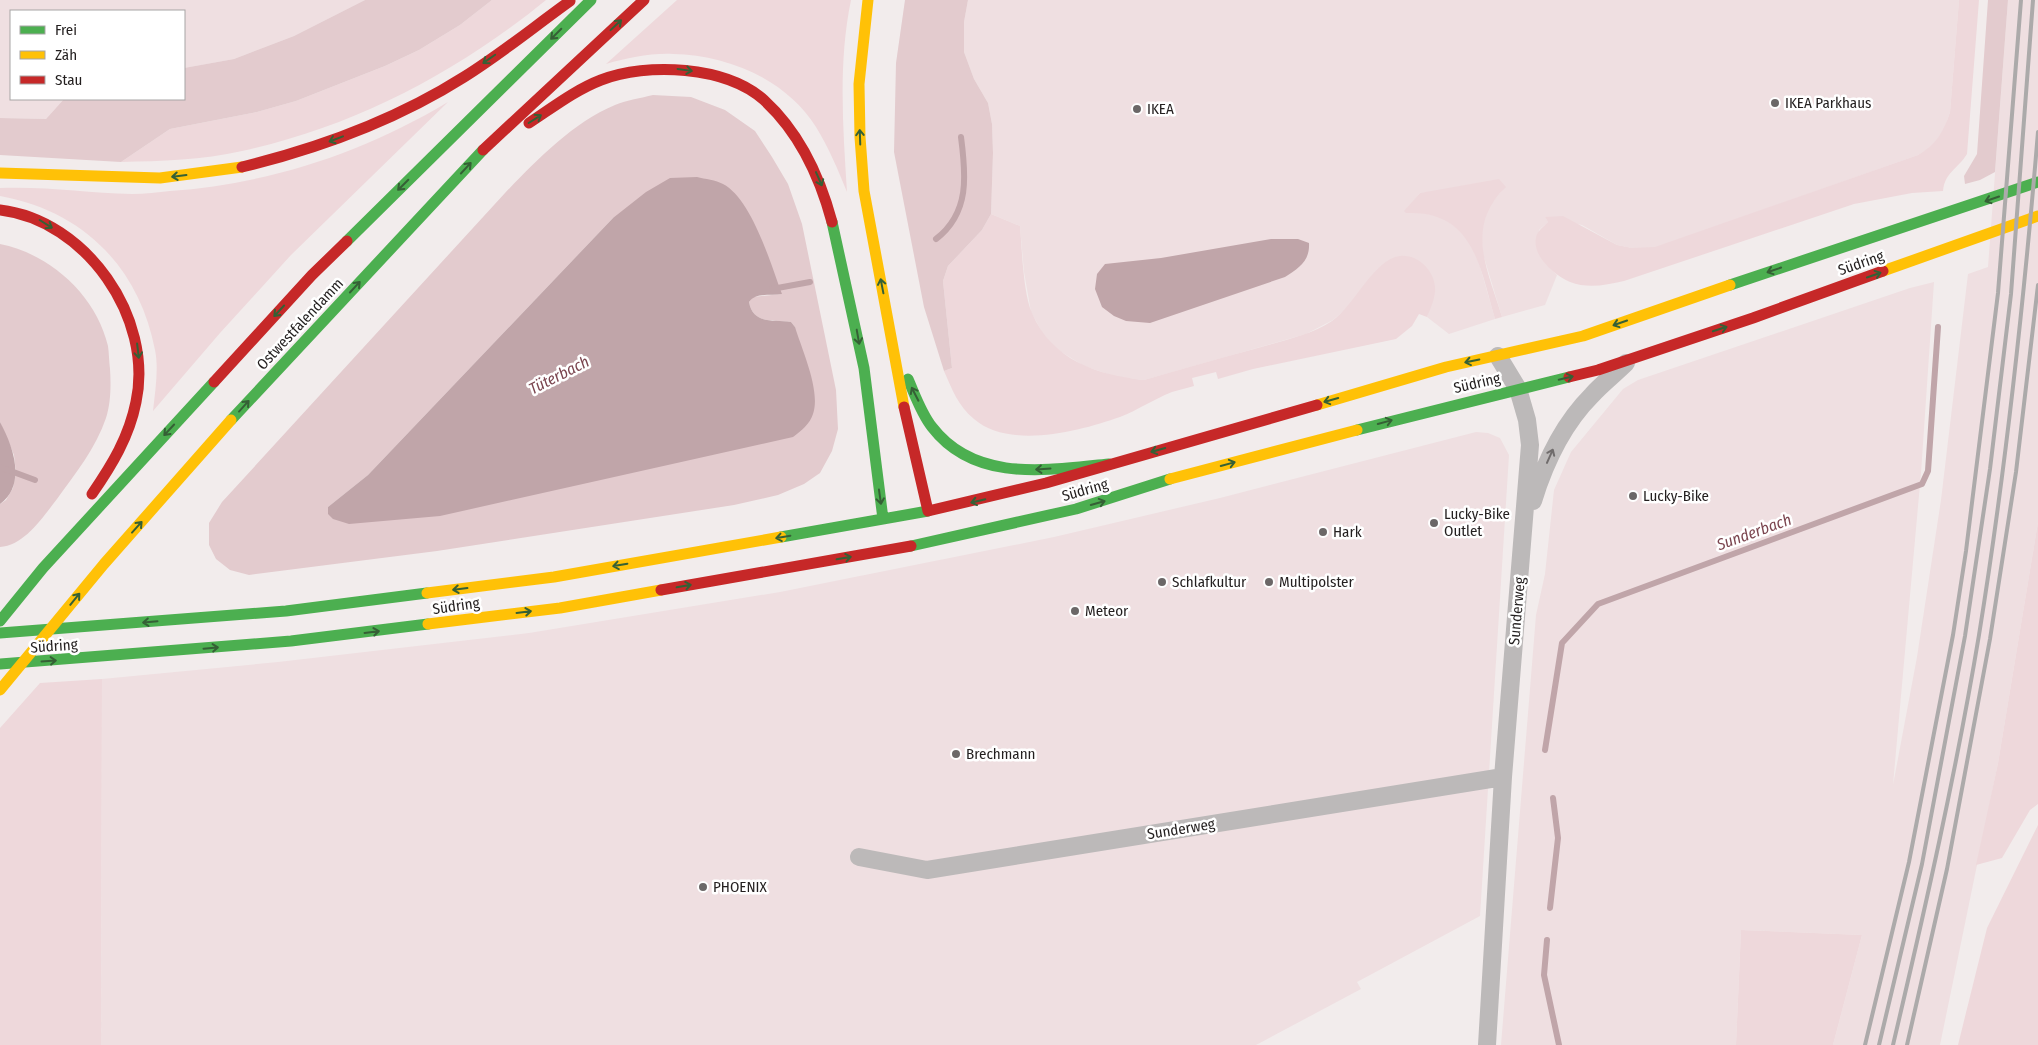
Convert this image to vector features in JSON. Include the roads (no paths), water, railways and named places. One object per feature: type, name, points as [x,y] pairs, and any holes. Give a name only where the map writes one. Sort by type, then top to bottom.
[{"type":"main road","points":[[0,173],[160,178],[229,170],[294,154],[382,121],[464,77],[571,0]]},
{"type":"main road","name":"Ostwestfalendamm","points":[[0,621],[43,568],[312,275],[591,0]]},
{"type":"main road","name":"Ostwestfalendamm","points":[[0,690],[104,564],[268,379],[479,154],[644,0]]},
{"type":"main road","points":[[479,154],[582,89],[601,80],[648,68],[680,68],[708,74],[734,83],[764,100],[796,136],[810,160],[823,189],[834,225],[868,395],[883,519],[909,536],[928,511],[907,425],[895,351],[864,190],[860,146],[860,84],[868,0]]},
{"type":"main road","name":"Südring","points":[[0,633],[286,611],[554,577],[928,511],[989,498],[1446,366],[1583,336],[2038,182]]},
{"type":"main road","points":[[0,210],[34,217],[72,241],[94,262],[101,269],[125,307],[138,348],[140,383],[131,420],[121,448],[105,477],[83,505]]},
{"type":"main road","name":"Südring","points":[[0,664],[291,641],[551,609],[909,536],[1076,509],[1190,474],[1438,408],[1569,378],[1753,318],[2038,216]]},
{"type":"main road","points":[[895,351],[932,427],[952,448],[971,459],[988,466],[1007,470],[1036,470],[1110,464]]},
{"type":"main road","points":[[43,568],[73,520]]},
{"type":"street","points":[[1518,389],[1521,350]]},
{"type":"street","name":"Sunderweg","points":[[1487,1045],[1503,777],[1530,445],[1527,420],[1518,389],[1498,356]]},
{"type":"street","name":"Sunderweg","points":[[1524,535],[1539,484],[1561,435],[1591,395],[1632,358]]},
{"type":"street","name":"Sunderweg","points":[[860,857],[927,870],[1503,777]]},
{"type":"water","points":[[697,177],[723,184],[733,192],[743,203],[752,218],[766,250],[782,294],[760,296],[749,302],[751,309],[760,318],[791,322],[795,327],[810,370],[815,394],[813,414],[802,430],[793,437],[440,516],[349,524],[333,519],[328,514],[328,507],[368,475],[613,218],[646,192],[670,178]]},
{"type":"water","points":[[1271,239],[1298,239],[1309,243],[1306,259],[1299,267],[1285,277],[1150,323],[1126,321],[1114,316],[1102,307],[1095,289],[1097,274],[1105,264],[1161,258]]},
{"type":"water","points":[[0,422],[13,453],[15,476],[8,496],[0,504]]},
{"type":"waterway","name":"Tüterbach","points":[[936,239],[947,229],[960,205],[964,179],[961,137]]},
{"type":"waterway","name":"Tüterbach","points":[[772,289],[810,282]]},
{"type":"waterway","name":"Sunderbach","points":[[1545,750],[1562,643],[1598,604],[1922,484],[1928,471],[1938,327]]},
{"type":"waterway","name":"Tüterbach","points":[[0,467],[35,480]]},
{"type":"waterway","name":"Sunderbach","points":[[1550,908],[1558,838],[1553,798]]},
{"type":"waterway","name":"Sunderbach","points":[[1547,940],[1544,975],[1559,1045]]},
{"type":"railway","points":[[1865,1045],[1909,862],[1953,635],[1966,551],[1998,293],[2021,0]]},
{"type":"railway","points":[[1879,1045],[1922,864],[1965,636],[1990,469],[2011,294],[2033,0]]},
{"type":"railway","points":[[1893,1045],[1939,841],[1979,635],[1998,510],[2013,384],[2038,132]]},
{"type":"railway","points":[[1907,1045],[1947,869],[1990,639],[2016,472],[2038,285]]},
{"type":"place","name":"IKEA Parkhaus","points":[[1775,103]]},
{"type":"place","name":"IKEA","points":[[1137,109]]},
{"type":"place","name":"Lucky-Bike","points":[[1633,496]]},
{"type":"place","name":"Lucky-Bike Outlet","points":[[1434,523]]},
{"type":"place","name":"Hark","points":[[1323,532]]},
{"type":"place","name":"Schlafkultur","points":[[1162,582]]},
{"type":"place","name":"Multipolster","points":[[1269,582]]},
{"type":"place","name":"Meteor","points":[[1075,611]]},
{"type":"place","name":"Brechmann","points":[[956,754]]},
{"type":"place","name":"PHOENIX","points":[[703,887]]}]
